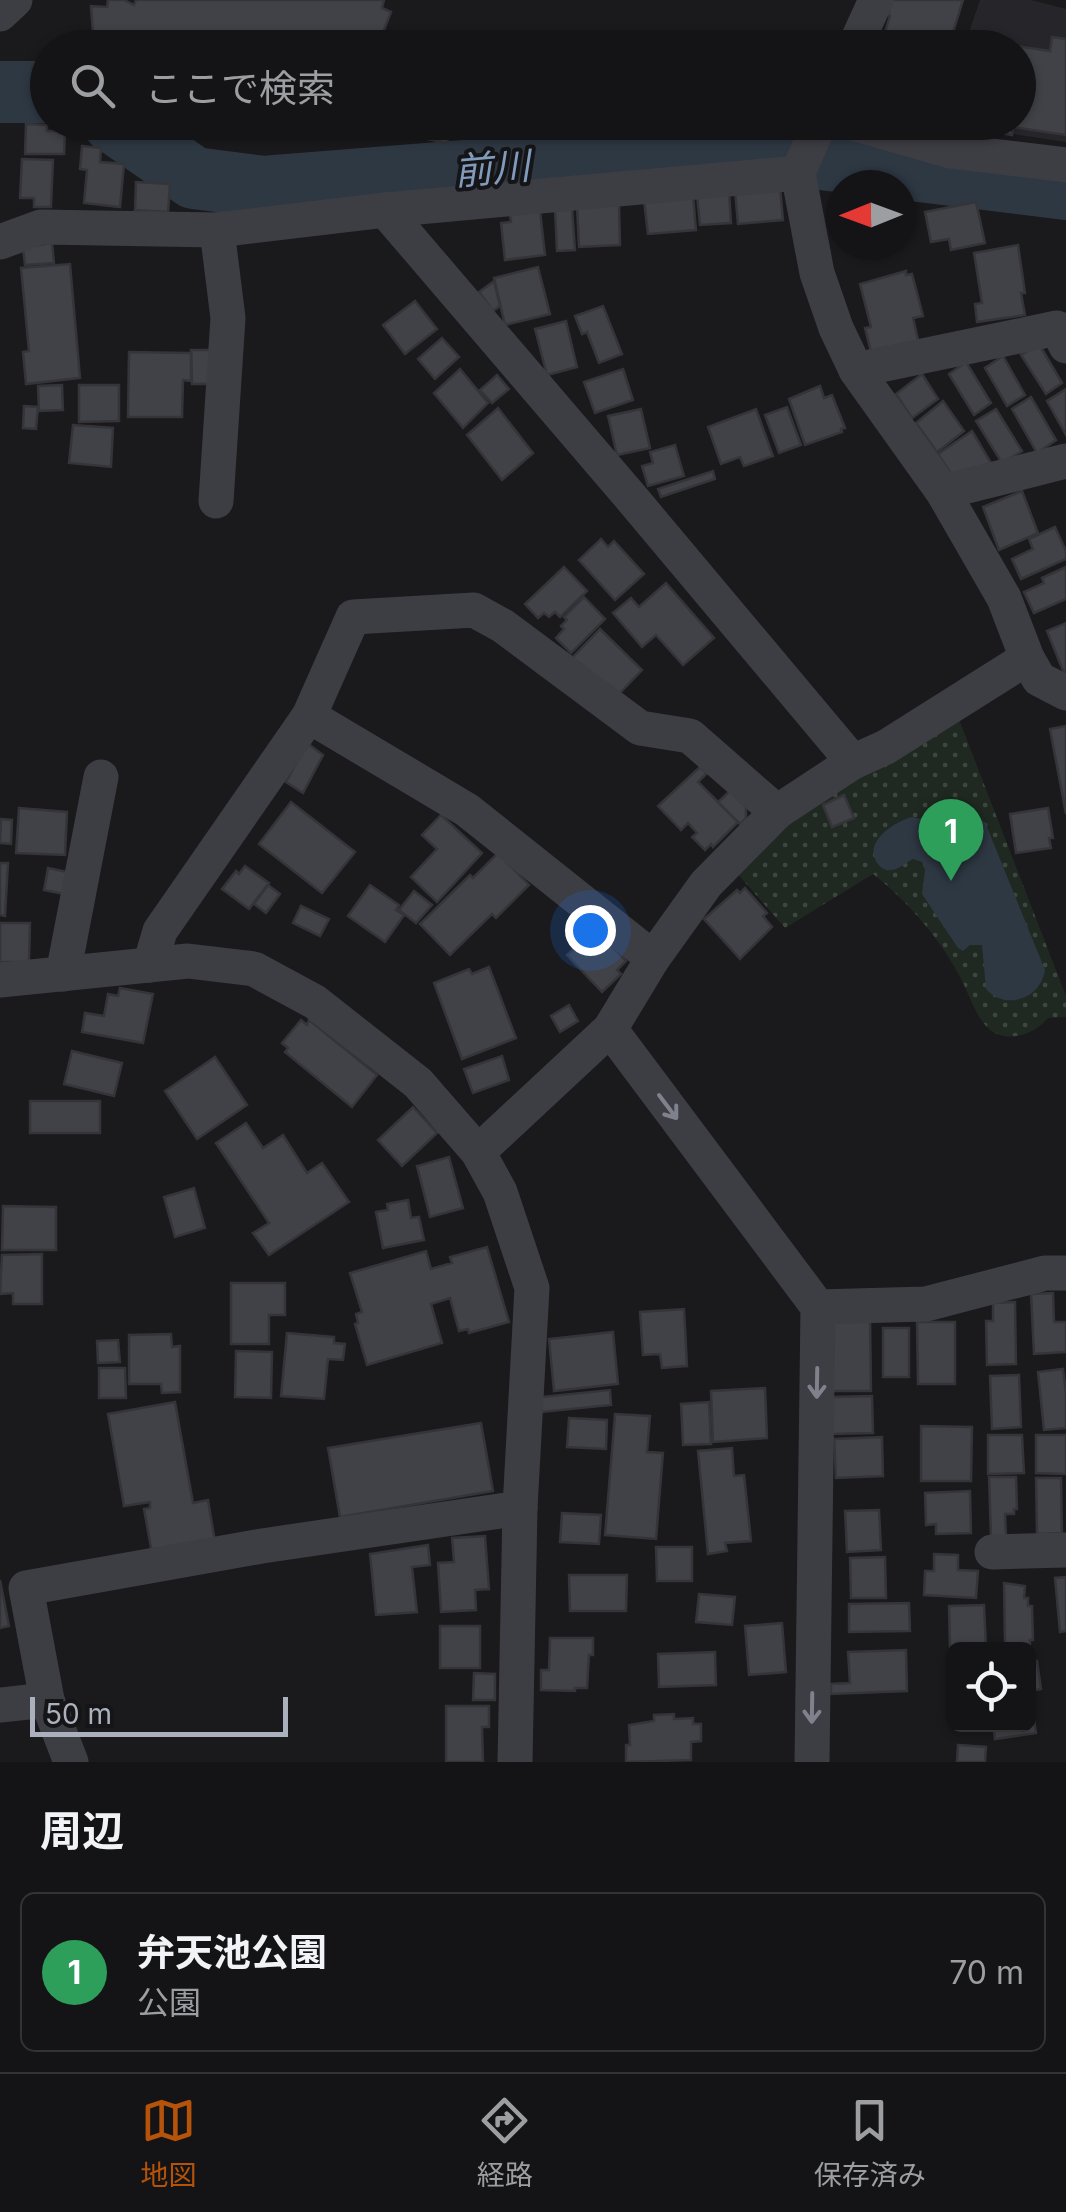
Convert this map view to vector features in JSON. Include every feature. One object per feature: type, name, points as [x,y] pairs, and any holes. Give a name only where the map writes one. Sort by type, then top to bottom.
[{"type":"street","points":[[0,14],[15,0]]},
{"type":"street","points":[[862,30],[876,0]]},
{"type":"street","points":[[812,140],[799,168],[817,272],[836,328],[856,370],[943,492],[1004,598],[1039,678],[1066,693]]},
{"type":"street","points":[[911,140],[950,151],[1066,165]]},
{"type":"street","points":[[0,242],[41,226],[217,230],[799,168]]},
{"type":"street","points":[[385,210],[853,762]]},
{"type":"street","points":[[216,501],[228,318],[217,230]]},
{"type":"street","points":[[856,370],[1058,328],[1066,346]]},
{"type":"street","points":[[943,492],[1066,461]]},
{"type":"street","points":[[150,965],[160,931],[309,716],[354,617],[474,610],[503,626],[640,728],[690,736],[777,812]]},
{"type":"street","points":[[478,1152],[610,1029],[706,884],[777,812],[1027,658]]},
{"type":"street","points":[[309,716],[467,810],[654,958]]},
{"type":"street","points":[[64,974],[100,777]]},
{"type":"street","points":[[0,980],[188,962],[254,969],[314,1002],[418,1083],[478,1152],[500,1192],[532,1288],[520,1508],[515,1762]]},
{"type":"street","points":[[610,1029],[818,1307],[812,1762]]},
{"type":"street","points":[[818,1307],[926,1304],[1046,1273],[1066,1273]]},
{"type":"street","points":[[70,1762],[47,1700],[26,1588],[262,1546],[520,1508]]},
{"type":"street","points":[[992,1552],[1066,1550]]},
{"type":"street","points":[[0,1705],[47,1700]]},
{"type":"shaded area","points":[[980,0],[1031,0],[1066,9],[1066,142],[1036,138],[1036,30],[970,30]]},
{"type":"shaded area","points":[[958,717],[1066,996],[1066,1017],[1048,1018],[1019,1036],[1002,1036],[987,1027],[931,932],[873,874],[785,928],[735,871],[794,815]]},
{"type":"water","points":[[912,817],[946,824],[980,819],[985,822],[1045,970],[1030,995],[1003,999],[986,989],[982,945],[970,945],[963,951],[958,948],[922,894],[922,862],[913,859],[891,870],[877,863],[873,851],[876,842],[895,824]]},
{"type":"building","points":[[108,0],[124,0],[134,5],[136,0],[384,0],[382,8],[391,12],[384,30],[93,30],[91,6],[107,7]]},
{"type":"building","points":[[892,0],[963,0],[954,30],[886,30]]},
{"type":"building","points":[[1052,37],[1066,39],[1066,135],[1036,130],[1036,49],[1050,51]]},
{"type":"building","points":[[26,124],[30,124],[30,140],[65,140],[64,154],[25,154]]},
{"type":"building","points":[[82,146],[101,148],[100,162],[124,164],[120,207],[84,203],[87,170],[80,169]]},
{"type":"building","points":[[22,159],[53,160],[51,207],[34,207],[34,198],[20,198]]},
{"type":"building","points":[[136,182],[170,184],[168,212],[135,210]]},
{"type":"building","points":[[780,187],[783,220],[738,224],[735,191]]},
{"type":"building","points":[[729,192],[731,223],[700,225],[697,195]]},
{"type":"building","points":[[693,195],[696,230],[648,234],[644,200]]},
{"type":"building","points":[[976,202],[985,243],[951,250],[949,239],[931,242],[925,212]]},
{"type":"building","points":[[619,204],[620,245],[579,247],[577,206]]},
{"type":"building","points":[[572,209],[575,250],[557,251],[555,210]]},
{"type":"building","points":[[540,211],[545,255],[505,260],[501,223],[511,222],[510,215]]},
{"type":"building","points":[[52,243],[54,263],[25,265],[23,248]]},
{"type":"building","points":[[1018,245],[1025,315],[977,322],[975,304],[982,303],[974,253]]},
{"type":"building","points":[[70,264],[80,378],[26,384],[23,352],[29,351],[21,268]]},
{"type":"building","points":[[538,267],[550,314],[505,325],[494,278]]},
{"type":"building","points":[[906,271],[906,275],[912,274],[923,316],[913,318],[919,344],[872,356],[865,328],[871,327],[860,284]]},
{"type":"building","points":[[494,281],[500,306],[493,311],[479,292]]},
{"type":"building","points":[[415,301],[437,329],[405,354],[383,325]]},
{"type":"building","points":[[603,306],[622,354],[599,363],[587,332],[582,334],[575,316]]},
{"type":"building","points":[[566,321],[577,367],[547,375],[535,329]]},
{"type":"building","points":[[442,338],[459,357],[435,379],[418,359]]},
{"type":"building","points":[[1039,344],[1062,383],[1046,394],[1021,355]]},
{"type":"building","points":[[191,350],[211,350],[211,384],[192,384]]},
{"type":"building","points":[[129,352],[191,353],[191,381],[183,380],[182,417],[128,417]]},
{"type":"building","points":[[1003,356],[1025,395],[1007,406],[985,368]]},
{"type":"building","points":[[966,362],[991,403],[974,415],[949,374]]},
{"type":"building","points":[[460,369],[488,403],[463,428],[434,393]]},
{"type":"building","points":[[623,369],[633,400],[595,413],[584,382]]},
{"type":"building","points":[[922,374],[938,399],[912,418],[896,394]]},
{"type":"building","points":[[497,375],[509,389],[492,403],[480,390]]},
{"type":"building","points":[[62,385],[63,410],[39,411],[38,386]]},
{"type":"building","points":[[79,385],[119,385],[119,421],[79,422]]},
{"type":"building","points":[[820,386],[824,398],[832,395],[845,428],[805,445],[789,399]]},
{"type":"building","points":[[1066,389],[1066,435],[1047,401]]},
{"type":"building","points":[[1031,397],[1056,440],[1037,453],[1012,409]]},
{"type":"building","points":[[943,401],[964,431],[937,452],[916,423]]},
{"type":"building","points":[[24,406],[38,407],[36,429],[23,428]]},
{"type":"building","points":[[787,407],[801,445],[779,453],[765,415]]},
{"type":"building","points":[[498,408],[533,453],[502,480],[467,435]]},
{"type":"building","points":[[641,409],[650,448],[617,455],[608,416]]},
{"type":"building","points":[[756,409],[773,456],[744,466],[740,457],[721,464],[708,427]]},
{"type":"building","points":[[996,409],[1022,451],[1002,463],[976,421]]},
{"type":"building","points":[[73,425],[113,428],[111,467],[69,463]]},
{"type":"building","points":[[972,431],[991,463],[953,477],[938,454]]},
{"type":"building","points":[[675,445],[684,476],[648,486],[642,466],[653,463],[650,452]]},
{"type":"building","points":[[713,471],[715,479],[661,497],[658,489]]},
{"type":"building","points":[[1022,491],[1038,533],[999,550],[983,507]]},
{"type":"building","points":[[1055,527],[1066,559],[1021,579],[1012,559],[1033,549],[1029,539]]},
{"type":"building","points":[[601,539],[608,547],[614,541],[644,574],[615,600],[579,560]]},
{"type":"building","points":[[564,567],[587,591],[560,617],[555,612],[538,618],[525,604]]},
{"type":"building","points":[[1066,567],[1066,599],[1034,613],[1024,592]]},
{"type":"building","points":[[666,583],[714,638],[683,665],[656,635],[642,647],[613,613],[631,598],[639,607]]},
{"type":"building","points":[[584,597],[605,619],[571,653],[556,638],[564,629],[564,617]]},
{"type":"building","points":[[1066,623],[1066,678],[1047,631]]},
{"type":"building","points":[[600,629],[642,670],[614,699],[572,658]]},
{"type":"building","points":[[1066,726],[1066,814],[1050,729]]},
{"type":"building","points":[[307,743],[323,755],[303,793],[286,782]]},
{"type":"building","points":[[700,767],[707,773],[698,782],[738,822],[705,850],[692,837],[697,833],[688,823],[681,830],[658,806]]},
{"type":"building","points":[[730,791],[746,807],[746,818],[740,824],[718,802]]},
{"type":"building","points":[[844,795],[854,818],[832,827],[823,805]]},
{"type":"building","points":[[291,802],[355,852],[322,893],[259,844]]},
{"type":"building","points":[[19,808],[67,812],[65,855],[16,853]]},
{"type":"building","points":[[1048,808],[1051,848],[1016,853],[1010,814]]},
{"type":"building","points":[[441,815],[482,853],[437,902],[411,877],[437,849],[422,835]]},
{"type":"building","points":[[1,819],[12,820],[11,844],[0,843]]},
{"type":"building","points":[[498,853],[529,885],[450,955],[420,924]]},
{"type":"building","points":[[0,863],[8,863],[5,916],[0,915]]},
{"type":"building","points":[[245,866],[269,883],[249,909],[222,889]]},
{"type":"building","points":[[48,868],[67,872],[64,894],[44,890]]},
{"type":"building","points":[[268,885],[280,894],[266,913],[254,904]]},
{"type":"building","points":[[370,885],[399,905],[396,910],[404,915],[385,942],[348,916]]},
{"type":"building","points":[[745,888],[767,913],[763,916],[772,927],[740,959],[704,919],[737,890],[740,893]]},
{"type":"building","points":[[414,891],[432,905],[416,923],[399,910]]},
{"type":"building","points":[[301,906],[329,919],[320,936],[293,923]]},
{"type":"building","points":[[0,923],[30,923],[29,962],[0,962]]},
{"type":"building","points":[[595,929],[626,961],[617,970],[621,974],[602,992],[567,955]]},
{"type":"building","points":[[489,967],[516,1038],[462,1059],[434,983],[469,969],[472,974]]},
{"type":"building","points":[[120,988],[153,994],[143,1043],[82,1032],[85,1013],[104,1016],[108,994],[118,996]]},
{"type":"building","points":[[569,1005],[578,1021],[560,1032],[551,1016]]},
{"type":"building","points":[[301,1020],[307,1025],[309,1020],[377,1075],[352,1107],[285,1052],[288,1048],[282,1043]]},
{"type":"building","points":[[72,1051],[122,1063],[114,1096],[64,1084]]},
{"type":"building","points":[[502,1056],[509,1080],[473,1093],[464,1069]]},
{"type":"building","points":[[215,1057],[247,1105],[197,1139],[165,1091]]},
{"type":"building","points":[[30,1101],[100,1101],[100,1133],[30,1133]]},
{"type":"building","points":[[413,1107],[437,1133],[402,1166],[378,1140]]},
{"type":"building","points":[[246,1123],[263,1148],[283,1135],[307,1173],[322,1163],[349,1202],[269,1255],[253,1233],[269,1223],[216,1143]]},
{"type":"building","points":[[449,1157],[463,1208],[430,1217],[417,1166]]},
{"type":"building","points":[[194,1188],[205,1228],[175,1237],[164,1197]]},
{"type":"building","points":[[408,1200],[411,1218],[419,1217],[424,1240],[383,1248],[376,1212],[388,1210],[387,1204]]},
{"type":"building","points":[[3,1206],[56,1207],[56,1250],[2,1250]]},
{"type":"building","points":[[487,1247],[509,1322],[469,1333],[468,1329],[459,1331],[450,1298],[431,1304],[442,1343],[367,1365],[355,1324],[356,1314],[362,1312],[350,1273],[426,1251],[431,1269],[452,1263],[450,1257]]},
{"type":"building","points":[[42,1254],[42,1304],[13,1304],[13,1293],[0,1294],[2,1255]]},
{"type":"building","points":[[231,1283],[285,1283],[285,1315],[269,1315],[269,1344],[231,1344]]},
{"type":"building","points":[[1053,1293],[1054,1322],[1066,1322],[1066,1352],[1034,1354],[1031,1294]]},
{"type":"building","points":[[1015,1302],[1016,1364],[987,1365],[986,1321],[993,1321],[993,1303]]},
{"type":"building","points":[[684,1309],[687,1366],[662,1368],[660,1354],[643,1355],[640,1312]]},
{"type":"building","points":[[834,1317],[870,1317],[871,1391],[831,1391]]},
{"type":"building","points":[[917,1322],[955,1322],[955,1384],[918,1384]]},
{"type":"building","points":[[883,1328],[909,1328],[909,1377],[883,1377]]},
{"type":"building","points":[[613,1332],[618,1384],[554,1391],[549,1339]]},
{"type":"building","points":[[287,1333],[334,1337],[334,1343],[345,1344],[343,1360],[328,1359],[324,1399],[281,1396]]},
{"type":"building","points":[[171,1334],[172,1347],[180,1346],[180,1392],[162,1393],[161,1384],[129,1384],[129,1335]]},
{"type":"building","points":[[118,1340],[120,1362],[98,1363],[97,1341]]},
{"type":"building","points":[[236,1351],[272,1352],[271,1398],[235,1397]]},
{"type":"building","points":[[99,1368],[125,1368],[126,1398],[99,1398]]},
{"type":"building","points":[[1063,1369],[1066,1428],[1044,1430],[1038,1372]]},
{"type":"building","points":[[1019,1375],[1021,1427],[992,1429],[990,1376]]},
{"type":"building","points":[[765,1388],[767,1438],[713,1442],[711,1391]]},
{"type":"building","points":[[610,1390],[611,1405],[542,1412],[541,1397]]},
{"type":"building","points":[[872,1396],[873,1433],[832,1434],[831,1397]]},
{"type":"building","points":[[175,1402],[193,1503],[208,1500],[215,1542],[152,1553],[144,1509],[150,1508],[150,1502],[124,1506],[108,1414]]},
{"type":"building","points":[[709,1402],[711,1444],[683,1445],[681,1404]]},
{"type":"building","points":[[615,1414],[650,1416],[647,1452],[663,1453],[656,1539],[605,1535]]},
{"type":"building","points":[[569,1418],[607,1420],[606,1449],[567,1447]]},
{"type":"building","points":[[481,1423],[493,1491],[340,1517],[328,1448]]},
{"type":"building","points":[[921,1426],[972,1427],[971,1481],[921,1481]]},
{"type":"building","points":[[988,1435],[1022,1435],[1024,1473],[988,1474]]},
{"type":"building","points":[[1036,1435],[1066,1435],[1066,1474],[1036,1473]]},
{"type":"building","points":[[882,1437],[883,1476],[836,1478],[834,1439]]},
{"type":"building","points":[[732,1448],[734,1476],[744,1475],[751,1541],[725,1543],[727,1551],[708,1554],[698,1451]]},
{"type":"building","points":[[989,1477],[1016,1477],[1017,1509],[1014,1514],[1005,1514],[1006,1537],[991,1537]]},
{"type":"building","points":[[1036,1478],[1061,1478],[1062,1533],[1037,1534]]},
{"type":"building","points":[[970,1491],[971,1533],[936,1534],[936,1524],[926,1525],[925,1493]]},
{"type":"building","points":[[879,1510],[881,1550],[847,1552],[845,1511]]},
{"type":"building","points":[[562,1513],[601,1515],[599,1544],[560,1542]]},
{"type":"building","points":[[485,1536],[489,1589],[475,1590],[476,1610],[441,1612],[438,1563],[454,1562],[452,1538]]},
{"type":"building","points":[[428,1545],[430,1565],[412,1567],[417,1612],[376,1615],[370,1554]]},
{"type":"building","points":[[656,1547],[692,1547],[692,1581],[657,1581]]},
{"type":"building","points":[[934,1554],[958,1555],[958,1570],[978,1571],[976,1598],[924,1595],[925,1571],[934,1571]]},
{"type":"building","points":[[885,1557],[886,1598],[851,1598],[850,1558]]},
{"type":"building","points":[[569,1575],[627,1575],[626,1611],[570,1611]]},
{"type":"building","points":[[1066,1577],[1066,1631],[1060,1632],[1055,1578]]},
{"type":"building","points":[[0,1580],[9,1626],[0,1628]]},
{"type":"building","points":[[1004,1583],[1025,1586],[1024,1598],[1032,1606],[1033,1640],[1005,1642]]},
{"type":"building","points":[[699,1594],[735,1597],[732,1625],[696,1622]]},
{"type":"building","points":[[909,1603],[910,1631],[849,1632],[849,1604]]},
{"type":"building","points":[[984,1605],[986,1642],[950,1642],[949,1606]]},
{"type":"building","points":[[782,1623],[786,1672],[749,1675],[745,1626]]},
{"type":"building","points":[[440,1626],[480,1626],[480,1668],[440,1668]]},
{"type":"building","points":[[550,1638],[593,1638],[587,1688],[541,1690],[541,1670],[549,1670]]},
{"type":"building","points":[[906,1650],[907,1691],[831,1694],[831,1684],[850,1683],[848,1652]]},
{"type":"building","points":[[715,1652],[716,1685],[659,1687],[658,1654]]},
{"type":"building","points":[[1036,1661],[1041,1689],[1036,1690]]},
{"type":"building","points":[[474,1673],[495,1674],[495,1700],[473,1700]]},
{"type":"building","points":[[446,1706],[489,1706],[489,1727],[482,1727],[483,1762],[446,1762]]},
{"type":"building","points":[[674,1714],[674,1719],[693,1718],[693,1724],[701,1724],[701,1741],[691,1742],[691,1760],[626,1762],[629,1725],[654,1721],[654,1715]]},
{"type":"building","points":[[994,1732],[1036,1732],[1036,1733],[995,1739]]},
{"type":"building","points":[[958,1745],[986,1747],[985,1762],[957,1762]]},
{"type":"waterway","name":"前川","points":[[0,92],[30,92]]},
{"type":"waterway","name":"前川","points":[[139,140],[194,178],[263,187],[740,149],[1066,189]]},
{"type":"place","name":"弁天池公園","points":[[951,881]]}]
